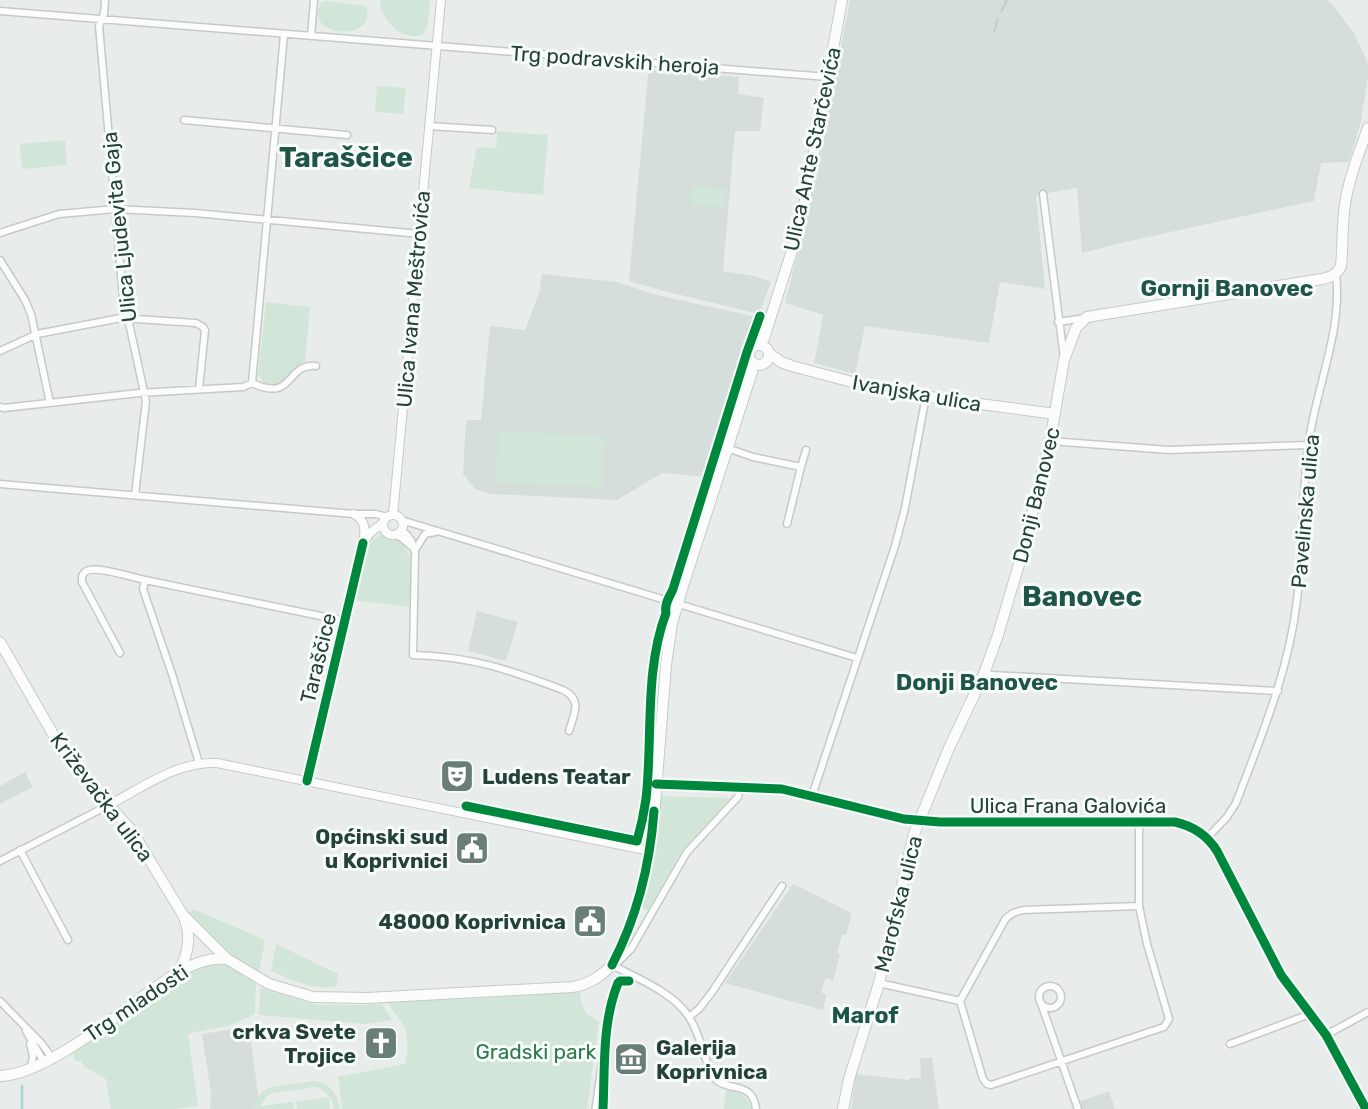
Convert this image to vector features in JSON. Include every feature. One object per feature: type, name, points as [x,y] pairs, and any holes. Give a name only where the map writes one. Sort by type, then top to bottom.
[{"type":"main road","name":"Ulica Ante Starčevića","points":[[612,965],[635,909],[650,851],[672,623],[727,449],[761,355],[796,238],[842,0]]},
{"type":"main road","name":"Pavelinska ulica","points":[[1336,274],[1341,266],[1347,192],[1368,128]]},
{"type":"main road","points":[[1087,317],[1331,278],[1336,274]]},
{"type":"main road","name":"Donji Banovec","points":[[919,821],[984,674],[1010,600],[1050,441],[1064,360],[1076,328],[1087,317]]},
{"type":"main road","name":"Ivanjska ulica","points":[[761,355],[878,389],[1055,414]]},
{"type":"main road","name":"Križevačka ulica","points":[[0,642],[61,748],[138,839],[183,915],[190,937],[179,971]]},
{"type":"main road","name":"Marofska ulica","points":[[843,1109],[849,1079],[879,983],[910,848],[919,821]]},
{"type":"main road","name":"Križevačka ulica","points":[[183,915],[228,959]]},
{"type":"main road","points":[[228,959],[269,984],[304,995],[333,998],[384,998],[578,986],[592,980],[612,965]]},
{"type":"main road","name":"Trg mladosti","points":[[0,1076],[14,1075],[30,1069],[64,1052],[179,971],[207,961],[228,959]]},
{"type":"street","name":"Ulica Ljudevita Gaja","points":[[105,0],[104,14],[99,26],[123,296],[146,401],[135,495]]},
{"type":"street","points":[[311,36],[314,0]]},
{"type":"street","name":"Ulica Ivana Meštrovića","points":[[387,522],[419,234],[441,0]]},
{"type":"street","name":"Trg podravskih heroja","points":[[0,11],[828,77]]},
{"type":"street","points":[[253,383],[284,35]]},
{"type":"street","points":[[184,120],[347,135]]},
{"type":"street","points":[[429,126],[492,130]]},
{"type":"street","name":"Donji Banovec","points":[[1043,194],[1064,360]]},
{"type":"street","points":[[0,233],[59,214],[115,209],[195,213],[419,234]]},
{"type":"street","points":[[0,260],[29,307],[50,402]]},
{"type":"street","name":"Pavelinska ulica","points":[[1207,838],[1236,803],[1278,691],[1289,647],[1297,600],[1308,445],[1334,327],[1336,274]]},
{"type":"street","points":[[1058,321],[1087,317]]},
{"type":"street","points":[[0,351],[37,334],[90,323],[128,319],[196,323],[203,327],[205,333],[199,389]]},
{"type":"street","points":[[0,407],[144,393],[243,387],[253,383],[263,388],[280,388],[301,367],[316,366]]},
{"type":"street","points":[[812,796],[895,546],[905,508],[926,396]]},
{"type":"street","points":[[1050,441],[1169,450],[1308,445]]},
{"type":"street","points":[[727,449],[801,467]]},
{"type":"street","points":[[787,524],[806,450]]},
{"type":"street","points":[[0,484],[358,514],[387,522]]},
{"type":"street","points":[[358,514],[364,528],[363,543]]},
{"type":"street","points":[[363,543],[371,532],[398,517],[403,539],[415,550]]},
{"type":"street","points":[[387,522],[390,534],[400,528],[429,529],[857,658]]},
{"type":"street","points":[[438,532],[425,534],[415,550],[413,656],[466,659],[509,670],[563,690],[574,697],[576,703],[569,732]]},
{"type":"street","name":"Taraščice","points":[[307,781],[363,543]]},
{"type":"street","points":[[120,653],[82,582],[81,578],[86,571],[99,570],[345,621]]},
{"type":"street","points":[[145,580],[143,589],[199,763]]},
{"type":"street","points":[[984,674],[1278,691]]},
{"type":"street","points":[[0,861],[163,776],[199,763],[217,763],[650,851]]},
{"type":"street","name":"Ulica Frana Galovića","points":[[656,784],[782,789],[919,821],[1180,823],[1207,838]]},
{"type":"street","points":[[612,965],[631,949],[687,852],[738,797],[740,788]]},
{"type":"street","points":[[1139,822],[1139,906],[1168,1023],[1164,1027],[1062,1062],[987,1084],[983,1079],[960,1000],[1006,918],[1023,910],[1139,906]]},
{"type":"street","points":[[1207,838],[1217,851],[1281,975],[1326,1035],[1365,1108]]},
{"type":"street","points":[[20,850],[68,940]]},
{"type":"street","points":[[689,1017],[712,992],[782,886]]},
{"type":"street","points":[[635,909],[647,914],[651,912]]},
{"type":"street","points":[[612,965],[658,989],[689,1017],[715,1080],[748,1091],[755,1101],[756,1109]]},
{"type":"street","points":[[595,1109],[611,1004],[618,983],[629,981]]},
{"type":"street","points":[[879,983],[960,1000]]},
{"type":"street","points":[[0,1001],[42,1044],[49,1059]]},
{"type":"street","points":[[1042,1006],[1078,1109]]},
{"type":"street","points":[[1326,1035],[1368,1013]]},
{"type":"street","points":[[1230,1044],[1310,1014]]},
{"type":"street","points":[[23,1026],[41,1057],[49,1059]]},
{"type":"street","points":[[603,1109],[606,1028]]},
{"type":"street","points":[[28,1035],[33,1056],[30,1069]]},
{"type":"shaded area","points":[[850,0],[1327,0],[1354,33],[1368,64],[1361,121],[1349,162],[1321,163],[1314,201],[1082,253],[1077,188],[1036,195],[1045,289],[1000,282],[989,343],[865,326],[855,374],[814,363],[823,315],[785,303],[812,197]]},
{"type":"shaded area","points":[[655,70],[739,77],[738,94],[764,98],[760,131],[735,131],[723,271],[771,282],[759,314],[629,281],[648,75]]},
{"type":"shaded area","points":[[542,274],[617,282],[657,295],[757,317],[707,477],[662,473],[617,500],[490,494],[475,489],[463,474],[466,420],[481,420],[490,326],[525,330],[539,293]]},
{"type":"shaded area","points":[[477,611],[518,622],[506,661],[468,651]]},
{"type":"shaded area","points":[[25,772],[33,787],[0,804],[0,786]]},
{"type":"shaded area","points":[[793,884],[852,913],[846,935],[842,935],[837,952],[840,954],[833,981],[826,978],[821,992],[826,995],[823,1010],[725,983]]},
{"type":"shaded area","points":[[249,1026],[260,1109],[210,1109],[211,1093],[202,1034]]},
{"type":"shaded area","points":[[920,1058],[932,1058],[939,1109],[851,1109],[856,1074],[909,1080],[921,1078]]},
{"type":"shaded area","points":[[1109,1091],[1115,1109],[1081,1109],[1078,1102]]},
{"type":"green space","points":[[380,0],[430,0],[428,23],[423,34],[406,35],[394,28],[383,13]]},
{"type":"green space","points":[[322,2],[366,6],[367,18],[361,27],[352,31],[329,28],[321,22],[318,14]]},
{"type":"green space","points":[[377,86],[406,88],[403,114],[375,112]]},
{"type":"green space","points":[[494,131],[548,135],[543,195],[469,188],[477,147],[496,148],[497,134]]},
{"type":"green space","points":[[65,140],[67,165],[22,169],[20,144]]},
{"type":"green space","points":[[692,186],[726,189],[725,208],[691,205]]},
{"type":"green space","points":[[266,302],[310,307],[305,361],[276,385],[265,383],[258,374]]},
{"type":"green space","points":[[499,430],[605,436],[602,488],[496,482]]},
{"type":"green space","points":[[382,534],[386,538],[396,537],[408,552],[412,570],[409,607],[354,600],[364,554],[374,539]]},
{"type":"green space","points":[[660,796],[730,798],[682,851],[648,910],[642,908],[651,871]]},
{"type":"green space","points":[[194,909],[265,940],[259,973],[223,949],[187,914]]},
{"type":"green space","points":[[276,944],[338,974],[336,987],[310,986],[271,971]]},
{"type":"green space","points":[[209,964],[227,964],[256,981],[255,1014],[231,1025],[188,1034],[198,1106],[177,1109],[111,1109],[106,1079],[85,1067],[81,1061],[75,1061],[72,1052],[176,980]]},
{"type":"green space","points":[[260,988],[317,1005],[382,1004],[392,1020],[366,1024],[259,1015]]},
{"type":"green space","name":"Gradski park","points":[[580,989],[584,1009],[589,1016],[599,1021],[587,1109],[342,1109],[338,1077],[405,1064],[406,1031],[389,1002],[504,997]]},
{"type":"green space","points":[[314,1081],[325,1084],[332,1090],[340,1109],[334,1109],[328,1095],[315,1087],[273,1093],[267,1096],[260,1106],[293,1102],[294,1109],[254,1109],[260,1095],[271,1087]]},
{"type":"green space","points":[[726,1090],[745,1097],[751,1109],[724,1109]]},
{"type":"green space","points":[[329,1097],[330,1109],[297,1109],[296,1102]]},
{"type":"waterway","points":[[22,1086],[22,1109]]},
{"type":"railway","points":[[994,32],[1007,0]]},
{"type":"cycle path","points":[[466,806],[637,841],[646,799],[650,705],[659,635],[760,316]]},
{"type":"cycle path","points":[[307,781],[363,543]]},
{"type":"cycle path","points":[[656,784],[782,789],[904,819],[940,822],[1175,822],[1188,826],[1204,836],[1217,851],[1281,975],[1326,1035],[1366,1109]]},
{"type":"cycle path","points":[[612,965],[629,928],[641,890],[654,811]]},
{"type":"cycle path","points":[[603,1109],[609,1014],[618,983],[629,981]]},
{"type":"place","name":"Ludens Teatar","points":[[457,776]]},
{"type":"place","name":"Općinski sud u Koprivnici","points":[[472,848]]},
{"type":"place","name":"48000 Koprivnica","points":[[590,921]]},
{"type":"place","name":"crkva Svete Trojice","points":[[381,1043]]},
{"type":"place","name":"Galerija Koprivnica","points":[[631,1059]]},
{"type":"district","name":"Taraščice","points":[[346,157]]},
{"type":"district","name":"Gornji Banovec","points":[[1227,288]]},
{"type":"district","name":"Banovec","points":[[1082,596]]},
{"type":"district","name":"Donji Banovec","points":[[977,682]]},
{"type":"district","name":"Marof","points":[[865,1015]]}]
